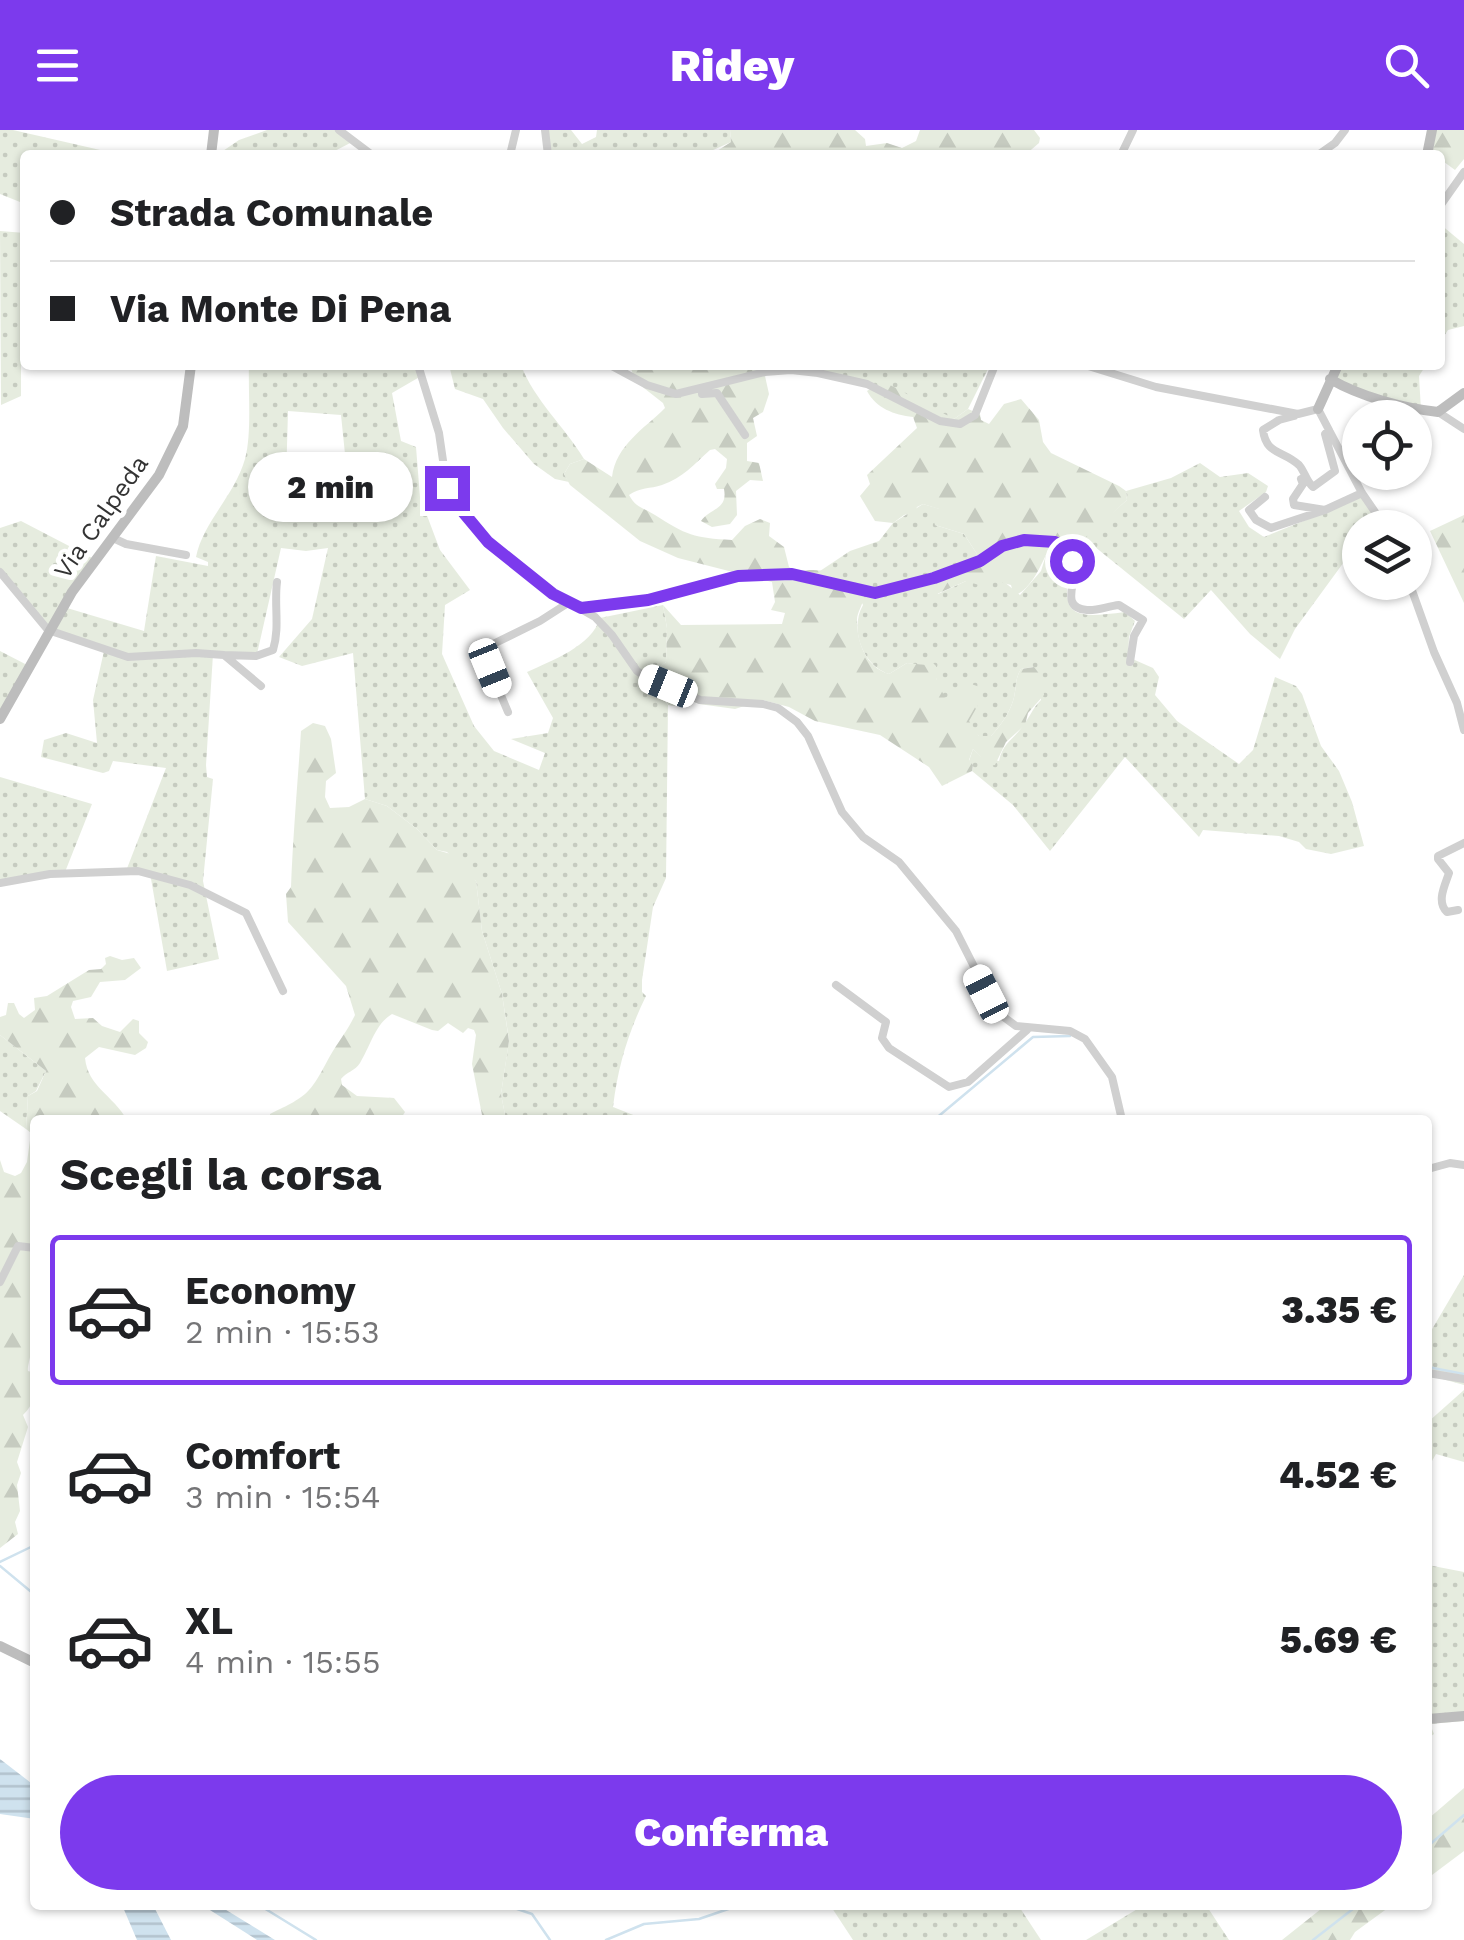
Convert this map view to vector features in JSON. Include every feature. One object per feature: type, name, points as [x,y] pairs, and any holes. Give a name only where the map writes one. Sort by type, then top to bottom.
[{"type":"street","points":[[339,130],[365,150]]},
{"type":"street","points":[[1325,150],[1344,130]]},
{"type":"street","points":[[1445,199],[1464,172]]},
{"type":"street","name":"Via Calpeda","points":[[0,719],[48,630],[159,475],[182,426],[190,370]]},
{"type":"street","points":[[420,370],[432,405],[447,488],[488,542],[581,608],[612,635],[646,677],[700,700],[778,708],[798,722],[850,822],[863,837],[900,862],[956,931],[997,1012],[1027,1030],[1070,1031],[1084,1039],[1112,1076],[1121,1115]]},
{"type":"street","points":[[620,370],[665,392],[717,393],[745,435]]},
{"type":"street","points":[[686,394],[765,372],[804,371],[868,384],[940,421],[960,424],[975,415],[993,370]]},
{"type":"street","points":[[1099,370],[1139,383],[1298,414]]},
{"type":"street","points":[[1318,410],[1335,370]]},
{"type":"street","points":[[1330,380],[1354,391],[1438,412],[1464,429]]},
{"type":"street","points":[[1438,412],[1464,393]]},
{"type":"street","points":[[1318,410],[1278,420],[1264,430],[1265,442],[1273,452],[1298,465],[1313,487],[1332,476],[1332,454],[1326,434],[1329,430]]},
{"type":"street","points":[[1318,410],[1374,510]]},
{"type":"street","points":[[1298,465],[1303,484],[1292,502],[1325,510]]},
{"type":"street","points":[[1265,496],[1250,510],[1256,520],[1271,528],[1362,493]]},
{"type":"street","points":[[112,538],[186,556]]},
{"type":"street","points":[[581,608],[648,600],[738,576],[792,574],[875,593],[980,561],[1002,546],[1024,540],[1055,542],[1069,549],[1074,576],[1070,599],[1078,608],[1092,611],[1119,605],[1143,620],[1134,636],[1130,662]]},
{"type":"street","name":"Via Calpeda","points":[[0,572],[48,630]]},
{"type":"street","points":[[48,630],[128,656],[196,652],[256,656],[273,650],[278,635],[274,605],[277,582]]},
{"type":"street","points":[[1415,600],[1458,703],[1464,730]]},
{"type":"street","points":[[508,712],[484,655],[485,648],[540,621],[568,602]]},
{"type":"street","points":[[224,655],[260,686]]},
{"type":"street","points":[[1458,910],[1447,912],[1443,908],[1449,873],[1438,856],[1464,843]]},
{"type":"street","points":[[0,883],[50,874],[138,871],[190,885],[246,913],[283,991]]},
{"type":"street","points":[[836,985],[886,1022],[882,1038],[889,1048],[950,1087],[968,1082],[1027,1030]]},
{"type":"street","points":[[1432,1168],[1450,1162],[1464,1165]]},
{"type":"street","points":[[0,1282],[18,1246],[30,1247]]},
{"type":"street","points":[[1432,1374],[1464,1380]]},
{"type":"street","points":[[0,1646],[30,1661]]},
{"type":"street","points":[[1432,1719],[1464,1716]]},
{"type":"green space","points":[[0,130],[100,150],[20,150],[20,202],[0,194]]},
{"type":"green space","points":[[267,130],[339,130],[354,141],[337,150],[224,150]]},
{"type":"green space","points":[[548,130],[571,130],[582,144],[596,137],[597,130],[730,130],[731,142],[713,150],[546,150]]},
{"type":"green space","points":[[730,130],[855,130],[865,139],[866,146],[887,143],[902,148],[916,141],[920,130],[1034,130],[1040,138],[1031,150],[719,150],[731,142]]},
{"type":"green space","points":[[1432,130],[1464,130],[1464,159],[1455,170],[1445,163],[1445,150],[1429,150]]},
{"type":"green space","points":[[1445,228],[1464,244],[1464,326],[1445,334]]},
{"type":"green space","points":[[0,231],[20,233],[21,370],[21,396],[1,405]]},
{"type":"green space","points":[[249,370],[423,370],[423,375],[392,393],[401,441],[416,447],[420,497],[440,550],[470,590],[445,605],[442,654],[474,726],[494,751],[539,770],[545,753],[511,739],[548,733],[553,718],[527,672],[580,644],[600,618],[663,605],[666,662],[652,673],[668,705],[666,878],[653,907],[642,980],[646,996],[625,1050],[613,1107],[633,1115],[505,1115],[501,1094],[509,1040],[502,994],[482,931],[476,881],[447,852],[437,850],[387,806],[365,799],[353,653],[302,666],[279,657],[312,619],[328,548],[281,548],[257,654],[213,654],[206,765],[207,777],[213,779],[203,881],[219,959],[167,971],[150,873],[126,871],[166,768],[113,761],[109,771],[103,773],[41,757],[44,740],[66,733],[97,743],[93,700],[104,651],[48,630],[0,574],[0,528],[21,521],[96,560],[67,608],[144,631],[156,556],[208,566],[208,562],[196,557],[240,472],[249,425]],"holes":[[[288,411],[341,415],[345,454],[337,522],[285,515]]]},
{"type":"green space","points":[[450,370],[524,370],[584,459],[570,464],[564,474],[569,482],[555,479],[534,464],[483,399],[455,389]]},
{"type":"green space","points":[[632,370],[752,370],[765,376],[769,394],[763,412],[753,418],[757,436],[747,443],[747,461],[759,463],[763,481],[750,480],[736,491],[737,515],[730,524],[712,527],[701,521],[721,505],[725,496],[724,489],[717,489],[715,484],[727,459],[715,449],[676,479],[629,495],[637,505],[683,531],[708,538],[732,540],[745,526],[760,519],[770,523],[769,536],[784,547],[789,567],[834,574],[864,596],[857,629],[864,653],[874,666],[889,674],[907,663],[932,662],[949,707],[971,684],[977,686],[982,698],[969,721],[979,736],[991,736],[998,728],[1011,706],[1021,669],[1034,667],[1042,677],[1044,695],[1028,713],[1025,725],[1006,742],[995,765],[989,766],[973,749],[969,760],[972,771],[942,786],[929,767],[880,735],[815,721],[789,707],[763,700],[735,709],[699,704],[683,697],[674,706],[668,705],[648,676],[666,662],[663,605],[681,625],[782,624],[785,613],[771,610],[775,602],[772,582],[678,558],[640,541],[570,485],[564,474],[570,464],[584,459],[612,477],[625,447],[665,408],[635,381]]},
{"type":"green space","points":[[988,370],[968,409],[954,419],[873,387],[802,372],[753,372]]},
{"type":"green space","points":[[1334,370],[1423,370],[1419,376],[1420,400],[1389,400],[1329,381]]},
{"type":"green space","points":[[890,385],[954,419],[968,409],[989,424],[1004,404],[1021,399],[1039,420],[1043,442],[1051,453],[1119,486],[1126,491],[1127,500],[1089,535],[1061,545],[1065,553],[1046,555],[1030,584],[1014,596],[1011,585],[999,582],[997,577],[982,586],[966,581],[937,594],[931,592],[923,577],[976,560],[977,554],[964,534],[935,525],[933,519],[939,509],[923,504],[893,523],[875,521],[860,496],[870,484],[867,475],[917,428],[913,417],[886,410],[867,391]]},
{"type":"green space","points":[[1200,463],[1220,477],[1248,473],[1268,486],[1266,492],[1239,511],[1249,527],[1264,537],[1365,493],[1375,510],[1342,510],[1342,565],[1295,629],[1280,659],[1250,634],[1211,590],[1184,619],[1084,538],[1127,500],[1126,491],[1171,478]]},
{"type":"green space","points":[[923,504],[940,509],[935,525],[964,534],[977,554],[976,560],[928,574],[938,594],[966,581],[997,576],[1020,595],[1041,571],[1046,555],[1065,553],[1072,565],[1067,596],[1070,606],[1084,614],[1125,612],[1135,621],[1128,657],[1153,668],[1159,677],[1155,695],[1177,721],[1239,764],[1253,750],[1275,677],[1296,686],[1321,746],[1339,771],[1364,846],[1331,854],[1306,849],[1299,842],[1279,836],[1203,830],[1199,837],[1125,757],[1050,851],[1013,805],[972,771],[969,761],[973,749],[981,757],[999,761],[1005,746],[1041,700],[1038,672],[1033,667],[1021,669],[1004,720],[991,736],[979,736],[970,727],[958,700],[949,708],[946,705],[936,667],[907,663],[889,674],[872,663],[858,635],[863,605],[859,597],[846,582],[820,571],[850,551],[879,541],[893,523]]},
{"type":"green space","points":[[1464,515],[1464,603],[1432,535],[1432,530]]},
{"type":"green space","points":[[0,651],[29,666],[0,718]]},
{"type":"green space","points":[[313,723],[325,726],[331,739],[336,773],[326,781],[325,797],[330,808],[349,807],[365,799],[387,806],[437,850],[461,857],[476,881],[482,931],[502,994],[509,1041],[501,1094],[505,1115],[482,1115],[472,1064],[474,1030],[468,1028],[463,1033],[448,1023],[438,1031],[432,1030],[392,1014],[377,1030],[358,1066],[341,1079],[342,1085],[357,1096],[394,1098],[405,1112],[403,1115],[270,1115],[313,1086],[355,1015],[346,986],[288,922],[286,894],[291,887],[301,731]]},
{"type":"green space","points":[[0,777],[92,804],[65,872],[0,883]]},
{"type":"green space","points":[[105,958],[134,958],[141,968],[125,980],[100,982],[91,997],[73,1001],[71,1007],[75,1019],[93,1018],[120,1032],[133,1019],[139,1021],[139,1033],[148,1042],[146,1048],[135,1055],[99,1047],[85,1058],[96,1084],[124,1115],[30,1115],[30,1132],[26,1129],[28,1096],[37,1091],[46,1071],[0,1035],[0,1017],[6,1015],[8,1003],[14,1003],[24,1018],[35,1010],[34,998],[47,996],[89,970],[101,969]]},
{"type":"green space","points":[[0,1035],[46,1071],[36,1091],[28,1096],[26,1129],[0,1111]]},
{"type":"green space","points":[[30,1140],[30,1406],[23,1415],[28,1427],[17,1462],[21,1473],[17,1485],[20,1511],[15,1522],[18,1534],[0,1548],[0,1160],[4,1172],[15,1176],[27,1162]]},
{"type":"green space","points":[[1464,1275],[1464,1385],[1432,1376],[1432,1329]]},
{"type":"green space","points":[[1464,1390],[1464,1462],[1436,1454],[1432,1461],[1432,1418]]},
{"type":"green space","points":[[1432,1566],[1464,1572],[1464,1721],[1432,1724]]},
{"type":"green space","points":[[1464,1788],[1464,1851],[1432,1875],[1432,1816]]},
{"type":"green space","points":[[833,1910],[1021,1910],[1041,1940],[853,1940]]},
{"type":"green space","points":[[1136,1910],[1209,1910],[1229,1940],[1086,1940]]},
{"type":"green space","points":[[1320,1910],[1385,1910],[1350,1940],[1282,1940]]},
{"type":"water","points":[[0,1759],[30,1782],[30,1818],[0,1814]]},
{"type":"water","points":[[124,1910],[156,1910],[171,1940],[137,1940]]},
{"type":"water","points":[[210,1910],[226,1910],[275,1940],[257,1940]]},
{"type":"waterway","points":[[940,1115],[1033,1037],[1070,1036]]},
{"type":"waterway","points":[[1432,1368],[1464,1374]]},
{"type":"waterway","points":[[0,1562],[30,1547]]},
{"type":"waterway","points":[[0,1566],[30,1591]]},
{"type":"waterway","points":[[1432,1843],[1464,1815]]},
{"type":"waterway","points":[[267,1910],[316,1940]]},
{"type":"waterway","points":[[520,1910],[532,1914],[550,1940]]},
{"type":"waterway","points":[[606,1940],[644,1924],[699,1919],[725,1910]]},
{"type":"waterway","points":[[1313,1940],[1352,1910]]},
{"type":"route","points":[[447,488],[488,542],[553,594],[581,608],[648,600],[711,580],[738,576],[792,574],[875,593],[934,578],[980,561],[1002,546],[1024,540],[1055,542],[1069,549],[1072,561]]}]
